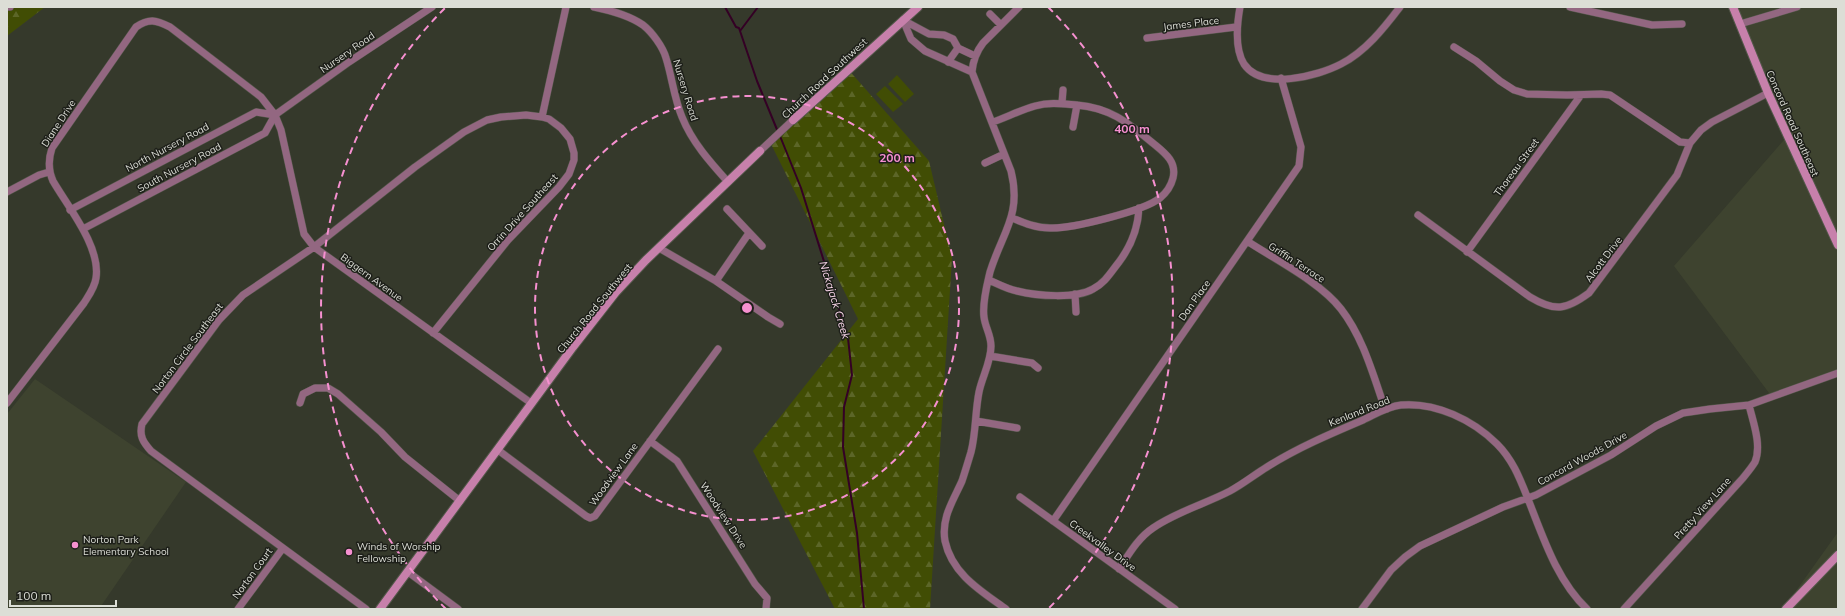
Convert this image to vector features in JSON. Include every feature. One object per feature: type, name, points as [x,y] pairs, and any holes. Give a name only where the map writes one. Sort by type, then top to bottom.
[{"type":"street","name":"Nursery Road","points":[[275,115],[349,62],[432,7]]},
{"type":"street","points":[[542,117],[566,7]]},
{"type":"street","name":"Nursery Road","points":[[594,7],[624,16],[643,25],[655,39],[665,56],[681,116],[689,132],[702,151],[728,182]]},
{"type":"street","name":"Church Road Southwest","points":[[380,609],[531,403],[616,292],[659,248],[760,151],[918,7]]},
{"type":"street","points":[[1006,609],[975,587],[956,568],[945,540],[945,521],[947,509],[962,480],[971,452],[979,393],[990,356],[991,343],[983,308],[989,280],[1012,218],[1015,205],[1014,183],[993,122],[972,72],[975,56],[983,43],[1019,7]]},
{"type":"street","points":[[1240,7],[1236,27],[1240,57],[1249,70],[1262,76],[1281,78],[1304,77],[1342,64],[1374,39],[1400,7]]},
{"type":"street","points":[[1570,7],[1652,25],[1682,24]]},
{"type":"street","name":"Concord Road Southeast","points":[[1733,7],[1768,93],[1838,246]]},
{"type":"street","points":[[1740,24],[1798,7]]},
{"type":"street","points":[[990,14],[1001,25]]},
{"type":"street","name":"Diane Drive","points":[[49,172],[50,154],[56,141],[136,27],[150,20],[156,20],[170,27],[260,97],[275,115]]},
{"type":"street","points":[[903,20],[930,34],[944,35],[953,40],[958,48],[975,56]]},
{"type":"street","points":[[903,20],[911,40],[925,51],[948,62],[960,65],[972,72]]},
{"type":"street","name":"James Place","points":[[1147,38],[1236,27]]},
{"type":"street","points":[[1454,47],[1514,90],[1527,94],[1610,95],[1680,142],[1690,143]]},
{"type":"street","points":[[948,62],[958,48]]},
{"type":"street","name":"Dan Place","points":[[1053,521],[1247,241],[1291,181],[1299,166],[1301,147],[1281,78]]},
{"type":"street","points":[[1062,103],[1063,90]]},
{"type":"street","name":"Alcott Drive","points":[[1418,215],[1467,252],[1540,303],[1565,308],[1589,293],[1677,175],[1690,143],[1701,130],[1712,122],[1768,93]]},
{"type":"street","name":"Thoreau Street","points":[[1467,252],[1581,95]]},
{"type":"street","points":[[993,122],[1036,106],[1062,103],[1089,105],[1116,115],[1128,122],[1167,154],[1171,159],[1174,171],[1173,178],[1166,192],[1154,202],[1131,212],[1061,228],[1036,227],[1012,218]]},
{"type":"street","points":[[1073,127],[1077,105]]},
{"type":"street","name":"North Nursery Road","points":[[70,210],[256,112],[275,115]]},
{"type":"street","name":"South Nursery Road","points":[[83,229],[265,134],[275,115]]},
{"type":"street","name":"Biggern Avenue","points":[[275,115],[282,138],[304,234],[314,247],[531,403]]},
{"type":"street","name":"Norton Circle Southeast","points":[[366,609],[151,451],[142,441],[140,430],[142,424],[206,337],[243,295],[314,247],[415,167],[464,132],[487,120],[501,116],[526,115],[542,117]]},
{"type":"street","name":"Orrin Drive Southeast","points":[[433,334],[508,240],[569,174],[574,160],[570,138],[561,128],[542,117]]},
{"type":"street","points":[[986,163],[1004,154]]},
{"type":"street","points":[[7,192],[38,175],[49,172],[70,210],[83,229],[91,245],[96,262],[96,278],[92,291],[77,313],[8,400]]},
{"type":"street","points":[[989,280],[1003,287],[1026,293],[1075,294],[1092,290],[1100,285],[1111,273],[1124,255],[1131,242],[1138,221],[1138,208]]},
{"type":"street","points":[[727,209],[762,246]]},
{"type":"street","points":[[716,281],[749,233]]},
{"type":"street","name":"Griffin Terrace","points":[[1247,241],[1321,288],[1341,308],[1353,327],[1366,354],[1383,403],[1387,409]]},
{"type":"street","points":[[659,248],[716,281],[780,324]]},
{"type":"street","points":[[1075,294],[1076,312]]},
{"type":"street","name":"Woodview Lane","points":[[498,450],[590,518],[595,516],[718,349]]},
{"type":"street","points":[[990,356],[1032,363],[1038,368]]},
{"type":"street","name":"Concord Woods Drive","points":[[1362,609],[1391,570],[1420,546],[1489,513],[1527,498],[1569,478],[1611,455],[1656,426],[1683,413],[1710,408],[1749,405],[1838,373]]},
{"type":"street","points":[[300,404],[303,394],[315,388],[328,388],[338,394],[381,432],[405,457],[460,501]]},
{"type":"street","name":"Kenland Road","points":[[1119,568],[1139,540],[1153,528],[1178,514],[1230,491],[1272,465],[1326,436],[1387,409],[1400,405],[1422,406],[1443,411],[1461,418],[1482,431],[1498,445],[1513,465],[1561,576],[1570,591],[1587,609]]},
{"type":"street","name":"Pretty View Lane","points":[[1624,609],[1744,478],[1754,463],[1758,454],[1757,441],[1749,405]]},
{"type":"street","points":[[976,421],[1017,428]]},
{"type":"street","name":"Woodview Drive","points":[[650,441],[677,461],[755,584],[767,598],[766,609]]},
{"type":"street","name":"Creekvalley Drive","points":[[1020,497],[1175,609]]},
{"type":"street","name":"Norton Court","points":[[238,609],[283,548]]},
{"type":"street","points":[[1786,609],[1838,555]]},
{"type":"street","points":[[408,572],[458,609]]},
{"type":"shaded area","points":[[1731,7],[1838,7],[1838,374],[1772,397],[1674,266],[1790,133]]},
{"type":"shaded area","name":"Norton Park Elementary School","points":[[35,379],[186,482],[99,609],[7,609],[7,414]]},
{"type":"shaded area","points":[[1838,532],[1838,609],[1783,609]]},
{"type":"green space","points":[[7,7],[45,7],[7,36]]},
{"type":"green space","points":[[846,67],[929,161],[952,258],[930,609],[835,609],[753,451],[858,319],[770,142]]},
{"type":"green space","points":[[897,75],[914,94],[905,102],[888,84]]},
{"type":"green space","points":[[885,86],[903,104],[893,112],[876,94]]},
{"type":"waterway","name":"Nickajack Creek","points":[[725,7],[736,27],[739,28],[757,81],[778,132]]},
{"type":"waterway","points":[[740,31],[758,7]]},
{"type":"waterway","name":"Nickajack Creek","points":[[780,136],[801,188],[848,338],[852,375],[844,407],[843,447],[857,533],[864,609]]},
{"type":"place","name":"Norton Park Elementary School","points":[[75,545]]},
{"type":"place","name":"Winds of Worship Fellowship","points":[[349,552]]}]
